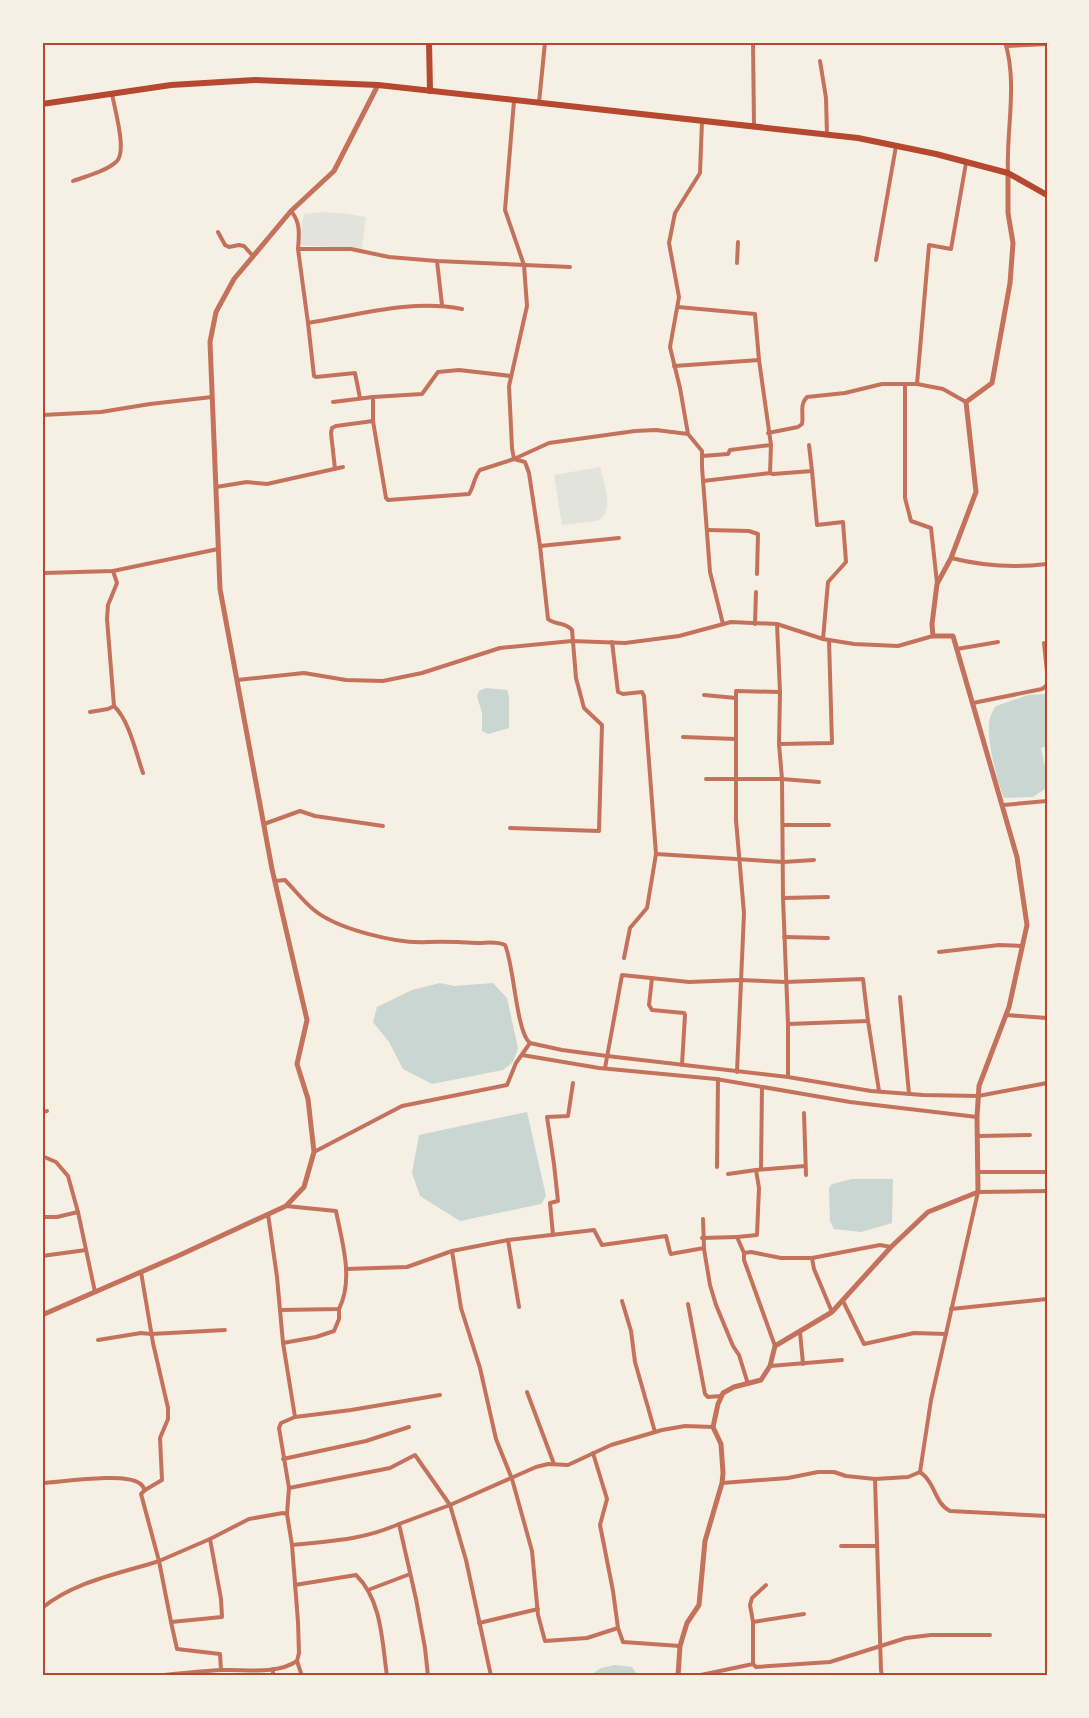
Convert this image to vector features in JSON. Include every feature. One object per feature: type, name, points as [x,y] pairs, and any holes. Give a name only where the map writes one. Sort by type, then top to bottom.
[{"type":"main road","points":[[429,42],[430,91]]},
{"type":"main road","points":[[42,104],[171,85],[255,80],[378,85],[858,138],[896,145],[1008,173],[1047,195]]},
{"type":"street","points":[[539,103],[545,42]]},
{"type":"street","points":[[753,42],[754,126]]},
{"type":"street","points":[[966,402],[993,382],[1010,283],[1013,243],[1008,213],[1007,155],[1011,92],[1006,44],[1047,44]]},
{"type":"street","points":[[820,61],[826,98],[827,134]]},
{"type":"street","points":[[42,1315],[286,1206],[304,1187],[314,1152],[308,1099],[297,1064],[307,1020],[275,881],[220,589],[210,342],[216,312],[234,279],[291,211],[334,171],[378,85]]},
{"type":"street","points":[[73,181],[108,168],[120,157],[122,145],[111,93]]},
{"type":"street","points":[[514,100],[505,210],[524,265],[527,306],[509,386],[514,459]]},
{"type":"street","points":[[702,120],[700,174],[675,213],[669,243],[679,297],[670,347],[688,434],[702,451],[710,572],[723,624]]},
{"type":"street","points":[[876,261],[896,145]]},
{"type":"street","points":[[917,384],[929,245],[951,249],[967,162]]},
{"type":"street","points":[[291,211],[297,218],[300,230],[298,249],[315,375],[316,377],[356,373],[360,398]]},
{"type":"street","points":[[218,232],[225,245],[244,246],[254,257]]},
{"type":"street","points":[[737,263],[738,242]]},
{"type":"street","points":[[298,249],[351,249],[389,257],[437,261],[570,267]]},
{"type":"street","points":[[437,261],[442,305]]},
{"type":"street","points":[[308,322],[413,305],[442,305],[462,309]]},
{"type":"street","points":[[678,307],[754,314],[771,445],[770,473]]},
{"type":"street","points":[[674,366],[759,360]]},
{"type":"street","points":[[333,402],[422,394],[438,372],[459,370],[511,376]]},
{"type":"street","points":[[768,433],[798,427],[802,424],[803,400],[807,397],[844,393],[882,384],[917,384],[943,389],[966,402]]},
{"type":"street","points":[[905,384],[905,498],[911,522],[931,528],[937,584],[932,624],[933,636]]},
{"type":"street","points":[[373,397],[373,421],[388,500],[469,494],[476,474],[480,470],[514,459],[542,445],[619,432],[656,430],[688,434]]},
{"type":"street","points":[[42,415],[101,412],[150,404],[212,398]]},
{"type":"street","points":[[937,584],[951,558],[976,492],[966,402]]},
{"type":"street","points":[[335,469],[332,428],[373,421]]},
{"type":"street","points":[[702,456],[728,454],[730,450],[771,445]]},
{"type":"street","points":[[809,445],[817,525],[843,522],[846,562],[828,582],[823,639]]},
{"type":"street","points":[[510,828],[599,831],[602,725],[584,708],[576,678],[572,630],[548,619],[529,473],[525,462],[514,459]]},
{"type":"street","points":[[216,487],[247,482],[267,484],[343,468]]},
{"type":"street","points":[[703,481],[770,473],[812,471]]},
{"type":"street","points":[[708,530],[749,531],[758,534],[757,574]]},
{"type":"street","points":[[540,546],[619,538]]},
{"type":"street","points":[[44,573],[113,571],[218,549]]},
{"type":"street","points":[[951,558],[988,565],[1021,567],[1047,564]]},
{"type":"street","points":[[113,571],[117,583],[108,605],[107,619],[114,705],[131,738],[143,773]]},
{"type":"street","points":[[755,624],[756,592]]},
{"type":"street","points":[[237,680],[304,674],[346,680],[383,681],[422,673],[500,648],[573,641],[625,643],[679,636],[731,622],[777,624],[823,639],[854,644],[898,646],[933,636],[953,636],[1017,856],[1027,925],[1006,1015],[979,1086],[978,1192],[931,1400],[920,1472]]},
{"type":"street","points":[[777,624],[788,1077]]},
{"type":"street","points":[[779,744],[832,743],[829,640]]},
{"type":"street","points":[[612,642],[618,692],[623,694],[642,692],[644,696],[656,854],[647,908],[630,928],[624,958]]},
{"type":"street","points":[[957,650],[998,642]]},
{"type":"street","points":[[1044,643],[1047,672]]},
{"type":"street","points":[[973,703],[1042,689],[1047,685]]},
{"type":"street","points":[[737,1071],[744,913],[736,820],[736,691],[780,692]]},
{"type":"street","points":[[704,695],[736,698]]},
{"type":"street","points":[[90,712],[114,705]]},
{"type":"street","points":[[682,737],[736,739]]},
{"type":"street","points":[[706,779],[782,779],[819,782]]},
{"type":"street","points":[[1003,805],[1047,801]]},
{"type":"street","points":[[264,824],[300,811],[315,816],[383,826]]},
{"type":"street","points":[[783,825],[829,825]]},
{"type":"street","points":[[656,854],[740,861],[814,861]]},
{"type":"street","points":[[275,881],[285,880],[315,911],[374,936],[415,943],[498,942],[505,945],[523,1030],[526,1040],[530,1043],[562,1050],[909,1094],[978,1096],[1047,1083]]},
{"type":"street","points":[[783,898],[828,897]]},
{"type":"street","points":[[784,937],[828,938]]},
{"type":"street","points":[[939,952],[999,945],[1022,946]]},
{"type":"street","points":[[605,1068],[622,975],[689,982],[863,979],[879,1091]]},
{"type":"street","points":[[652,978],[650,1008],[686,1015],[682,1065]]},
{"type":"street","points":[[900,997],[909,1094]]},
{"type":"street","points":[[1006,1015],[1047,1018]]},
{"type":"street","points":[[788,1024],[868,1021]]},
{"type":"street","points":[[314,1152],[402,1106],[507,1085],[516,1062],[530,1043]]},
{"type":"street","points":[[522,1055],[605,1068],[718,1079],[850,1102],[977,1118]]},
{"type":"street","points":[[717,1167],[718,1079]]},
{"type":"street","points":[[553,1235],[550,1203],[558,1201],[546,1118],[568,1116],[573,1083]]},
{"type":"street","points":[[702,1238],[757,1235],[762,1087]]},
{"type":"street","points":[[804,1113],[806,1175]]},
{"type":"street","points":[[978,1136],[1030,1135]]},
{"type":"street","points":[[42,1156],[56,1162],[64,1170],[70,1183],[95,1292]]},
{"type":"street","points":[[728,1174],[806,1166]]},
{"type":"street","points":[[978,1172],[1047,1172]]},
{"type":"street","points":[[775,1346],[832,1312],[891,1247],[928,1212],[978,1192],[1047,1191]]},
{"type":"street","points":[[283,1343],[334,1331],[344,1295],[346,1269],[336,1211],[286,1206]]},
{"type":"street","points":[[42,1217],[57,1217],[78,1212]]},
{"type":"street","points":[[268,1214],[283,1343],[295,1416]]},
{"type":"street","points":[[703,1219],[702,1238],[710,1285],[748,1384]]},
{"type":"street","points":[[346,1269],[407,1267],[452,1251],[508,1240],[594,1230],[602,1245],[666,1236],[671,1254],[704,1248]]},
{"type":"street","points":[[678,1676],[680,1646],[687,1623],[699,1605],[705,1541],[722,1483],[721,1444],[713,1427],[718,1404],[723,1392],[761,1380],[770,1366],[775,1346],[737,1237]]},
{"type":"street","points":[[508,1240],[519,1306]]},
{"type":"street","points":[[744,1253],[751,1252],[781,1258],[812,1258],[880,1245],[891,1247]]},
{"type":"street","points":[[42,1256],[86,1250]]},
{"type":"street","points":[[452,1251],[462,1308],[480,1368],[496,1439],[512,1479],[532,1551],[538,1609],[545,1641],[586,1638],[618,1628]]},
{"type":"street","points":[[812,1258],[814,1269],[832,1312]]},
{"type":"street","points":[[141,1272],[151,1334],[168,1408],[168,1419],[160,1438],[162,1480],[141,1494],[159,1561],[177,1649],[220,1654],[221,1670]]},
{"type":"street","points":[[951,1309],[1047,1299]]},
{"type":"street","points":[[622,1301],[631,1331],[635,1362],[655,1432]]},
{"type":"street","points":[[843,1301],[864,1344],[914,1333],[946,1334]]},
{"type":"street","points":[[688,1304],[705,1394],[712,1398],[722,1396]]},
{"type":"street","points":[[280,1311],[339,1309]]},
{"type":"street","points":[[98,1340],[141,1333],[225,1330]]},
{"type":"street","points":[[800,1331],[802,1364]]},
{"type":"street","points":[[770,1366],[842,1360]]},
{"type":"street","points":[[526,1392],[555,1464]]},
{"type":"street","points":[[302,1676],[297,1661],[299,1653],[295,1585],[287,1514],[289,1488],[279,1428],[281,1423],[295,1416],[351,1410],[440,1395]]},
{"type":"street","points":[[292,1545],[328,1543],[382,1532],[536,1467],[548,1464],[568,1465],[611,1445],[655,1432],[685,1426],[713,1427]]},
{"type":"street","points":[[284,1459],[366,1441],[410,1427]]},
{"type":"street","points":[[593,1453],[607,1498],[600,1525],[618,1628],[623,1642],[680,1646]]},
{"type":"street","points":[[289,1488],[390,1468],[415,1455],[450,1505],[466,1560],[491,1676]]},
{"type":"street","points":[[722,1483],[788,1478],[818,1472],[834,1472],[846,1476],[875,1479],[908,1477],[920,1472]]},
{"type":"street","points":[[920,1472],[927,1477],[942,1507],[950,1511],[1047,1516]]},
{"type":"street","points":[[42,1483],[106,1478],[138,1482],[145,1490]]},
{"type":"street","points":[[875,1479],[882,1676]]},
{"type":"street","points":[[42,1608],[55,1597],[97,1578],[159,1561],[249,1519],[287,1514]]},
{"type":"street","points":[[399,1524],[425,1648],[428,1676]]},
{"type":"street","points":[[171,1622],[222,1617],[210,1539]]},
{"type":"street","points":[[841,1546],[877,1546]]},
{"type":"street","points":[[368,1590],[410,1574]]},
{"type":"street","points":[[295,1585],[356,1575],[364,1583],[376,1608],[387,1676]]},
{"type":"street","points":[[753,1664],[753,1622],[750,1605],[752,1598],[766,1585]]},
{"type":"street","points":[[478,1623],[538,1609]]},
{"type":"street","points":[[753,1622],[804,1614]]},
{"type":"street","points":[[696,1676],[753,1664],[756,1667],[830,1662],[906,1638],[931,1635],[990,1635]]},
{"type":"street","points":[[164,1675],[221,1670],[273,1669],[297,1661]]},
{"type":"street","points":[[273,1669],[273,1676]]},
{"type":"shaded area","points":[[325,212],[366,217],[362,249],[299,245],[304,214]]},
{"type":"shaded area","points":[[600,467],[607,497],[603,517],[597,521],[562,525],[554,475]]},
{"type":"shaded area","points":[[486,688],[507,690],[509,728],[488,734],[482,731],[482,713],[477,696],[479,691]]},
{"type":"shaded area","points":[[1047,694],[1047,746],[1041,748],[1047,777],[1045,789],[1033,797],[1004,798],[990,747],[991,715],[996,706],[1028,695]]},
{"type":"shaded area","points":[[440,983],[454,986],[493,983],[507,998],[518,1048],[513,1062],[503,1070],[432,1084],[403,1069],[389,1042],[373,1022],[377,1007],[412,990]]},
{"type":"shaded area","points":[[527,1112],[546,1196],[541,1204],[460,1221],[420,1196],[412,1173],[419,1135]]},
{"type":"shaded area","points":[[852,1179],[893,1179],[892,1223],[861,1232],[834,1229],[830,1221],[829,1188],[832,1184]]},
{"type":"shaded area","points":[[615,1665],[632,1667],[638,1676],[589,1676],[601,1668]]}]
